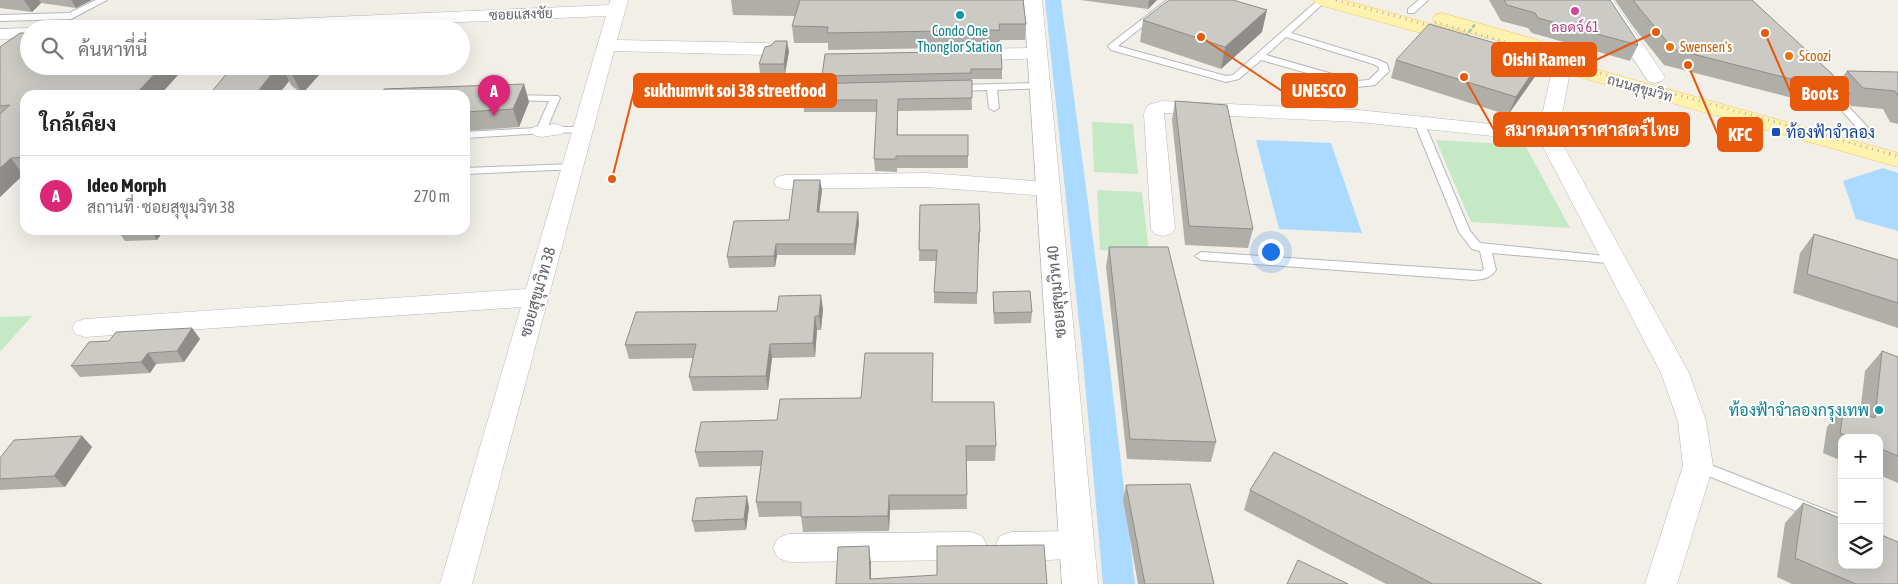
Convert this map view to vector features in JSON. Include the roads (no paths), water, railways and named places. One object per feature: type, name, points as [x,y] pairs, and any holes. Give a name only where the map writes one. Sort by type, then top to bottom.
[{"type":"main road","name":"ถนนสุขุมวิท","points":[[1323,0],[1471,30],[1898,160]]},
{"type":"main road","name":"ถนนสุขุมวิท","points":[[1371,0],[1417,5],[1471,30],[1562,66],[1652,84],[1898,143]]},
{"type":"street","name":"ซอยสุขุมวิท 40","points":[[1033,0],[1080,584]]},
{"type":"street","points":[[1607,2],[1652,84]]},
{"type":"street","name":"ซอยแสงชัย","points":[[330,20],[617,5]]},
{"type":"street","name":"ซอยสุขุมวิท 38","points":[[456,584],[617,5]]},
{"type":"street","points":[[0,34],[20,33]]},
{"type":"street","points":[[7,54],[20,45]]},
{"type":"street","points":[[606,45],[766,49]]},
{"type":"street","points":[[949,55],[1037,54]]},
{"type":"street","points":[[1562,66],[1548,136],[1675,373],[1692,421],[1698,466],[1661,584]]},
{"type":"street","points":[[1163,229],[1154,114],[1157,108],[1183,106],[1360,116],[1548,136]]},
{"type":"street","points":[[784,182],[926,180],[993,187],[1048,189]]},
{"type":"street","points":[[86,328],[536,298]]},
{"type":"street","points":[[789,548],[1077,545]]},
{"type":"lane","points":[[0,18],[71,16],[103,0]]},
{"type":"lane","points":[[1172,0],[1113,46],[1114,48],[1222,79],[1236,77],[1323,0]]},
{"type":"lane","points":[[1259,56],[1357,84],[1372,83],[1384,71],[1384,66],[1376,62],[1284,34]]},
{"type":"lane","points":[[943,88],[1039,86]]},
{"type":"lane","points":[[1843,86],[1825,86],[1870,136]]},
{"type":"lane","points":[[992,88],[994,108]]},
{"type":"lane","points":[[503,99],[555,98],[548,131]]},
{"type":"lane","points":[[1419,122],[1465,232],[1476,246],[1485,249],[1615,261]]},
{"type":"lane","points":[[470,135],[582,130]]},
{"type":"lane","points":[[470,171],[572,167]]},
{"type":"lane","points":[[1201,256],[1473,276],[1484,275],[1490,270],[1485,249]]},
{"type":"lane","points":[[1698,466],[1838,520]]},
{"type":"water","points":[[1256,140],[1331,143],[1362,233],[1279,229]]},
{"type":"water","points":[[1883,168],[1898,173],[1898,231],[1856,219],[1843,181]]},
{"type":"waterway","points":[[1053,0],[1096,360],[1119,584]]},
{"type":"railway","points":[[1336,0],[1442,29]]},
{"type":"railway","points":[[1435,22],[1541,52]]},
{"type":"railway","points":[[1531,54],[1894,155]]},
{"type":"railway","points":[[1889,154],[1898,156]]},
{"type":"place","name":"ลอดจ์ 61","points":[[1575,11]]},
{"type":"place","name":"Condo One Thonglor Station","points":[[960,15]]},
{"type":"place","name":"Oishi Ramen","points":[[1656,32]]},
{"type":"place","name":"Boots","points":[[1765,33]]},
{"type":"place","name":"UNESCO","points":[[1201,37]]},
{"type":"place","name":"Swensen's","points":[[1670,47]]},
{"type":"place","name":"Scoozi","points":[[1789,56]]},
{"type":"place","name":"KFC","points":[[1688,65]]},
{"type":"place","name":"สมาคมดาราศาสตร์ไทย","points":[[1464,77]]},
{"type":"place","name":"Ideo Morph","points":[[494,116]]},
{"type":"place","name":"ท้องฟ้าจำลอง","points":[[1776,132]]},
{"type":"place","name":"sukhumvit soi 38 streetfood","points":[[612,179]]},
{"type":"place","name":"ท้องฟ้าจำลองกรุงเทพ","points":[[1879,410]]}]
